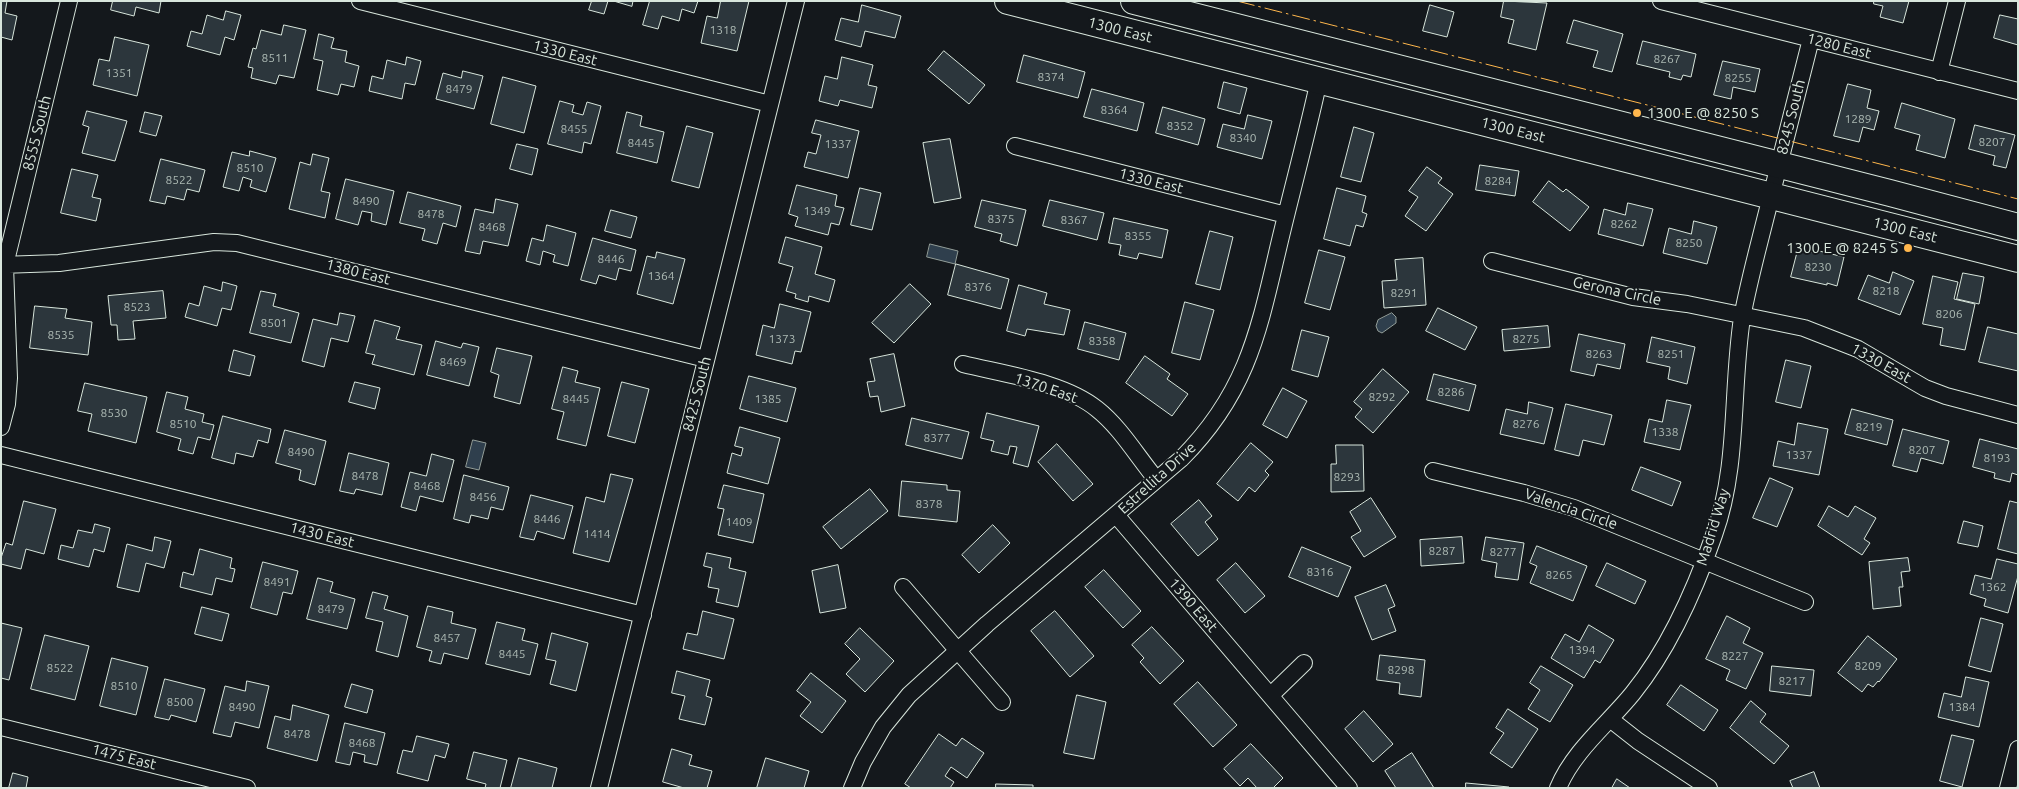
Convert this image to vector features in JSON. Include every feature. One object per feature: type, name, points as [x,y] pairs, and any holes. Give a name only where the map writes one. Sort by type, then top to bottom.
[{"type":"main road","name":"1300 East","points":[[1008,1],[2018,259]]},
{"type":"main road","name":"1300 East","points":[[1134,1],[2018,227]]},
{"type":"street","name":"8555 South","points":[[1,427],[7,404],[9,378],[3,265],[69,1]]},
{"type":"street","name":"1330 East","points":[[360,1],[770,104]]},
{"type":"street","name":"8425 South","points":[[599,788],[796,1]]},
{"type":"street","name":"1280 East","points":[[1661,1],[2018,91]]},
{"type":"street","points":[[1940,72],[1957,1]]},
{"type":"street","name":"8245 South","points":[[1771,196],[1811,39]]},
{"type":"street","name":"Estrellita Drive","points":[[852,788],[863,762],[883,727],[909,695],[958,650],[1116,515],[1202,438],[1218,416],[1243,373],[1258,329],[1319,80]]},
{"type":"street","name":"1330 East","points":[[1015,146],[1286,215]]},
{"type":"street","name":"Madrid Way","points":[[1558,788],[1582,750],[1633,693],[1655,662],[1690,596],[1703,562],[1724,499],[1743,315],[1771,196]]},
{"type":"street","name":"1380 East","points":[[3,265],[59,264],[214,242],[237,243],[706,360]]},
{"type":"street","name":"Gerona Circle","points":[[1492,261],[1633,297],[1687,304],[1743,315]]},
{"type":"street","name":"1330 East","points":[[1743,315],[1804,328],[1832,338],[1858,349],[1925,388],[1946,396],[2018,415]]},
{"type":"street","name":"1370 East","points":[[963,364],[1045,385],[1072,395],[1096,408],[1156,479]]},
{"type":"street","name":"1430 East","points":[[1,455],[643,615]]},
{"type":"street","name":"Valencia Circle","points":[[1433,471],[1524,493],[1574,508],[1805,602]]},
{"type":"street","name":"1390 East","points":[[1116,515],[1349,788]]},
{"type":"street","points":[[903,587],[1002,702]]},
{"type":"street","points":[[1271,695],[1304,663]]},
{"type":"street","points":[[1610,719],[1638,741],[1709,788]]},
{"type":"street","name":"1475 East","points":[[1,727],[247,788]]},
{"type":"street","points":[[2008,788],[2018,749]]},
{"type":"water","points":[[930,244],[958,251],[955,264],[927,257]]},
{"type":"water","points":[[1392,313],[1396,317],[1396,323],[1382,333],[1378,331],[1376,326],[1378,320]]},
{"type":"water","points":[[473,440],[486,443],[479,470],[466,467]]},
{"type":"building","points":[[1,1],[7,1],[5,13],[17,16],[12,40],[1,37]]},
{"type":"building","points":[[113,1],[161,1],[159,13],[136,7],[134,16],[111,10]]},
{"type":"building","points":[[592,1],[608,1],[604,14],[589,10]]},
{"type":"building","points":[[614,1],[633,1],[632,6]]},
{"type":"building","points":[[650,1],[698,1],[694,13],[682,9],[679,21],[662,16],[658,29],[643,25]]},
{"type":"building","points":[[721,1],[749,1],[737,51],[701,43],[707,16],[717,18]]},
{"type":"building","points":[[1504,1],[1547,3],[1536,50],[1508,43],[1514,20],[1501,17]]},
{"type":"building","points":[[1874,1],[1909,1],[1903,23],[1880,17],[1883,6],[1874,4]]},
{"type":"building","points":[[862,5],[901,16],[895,38],[865,31],[861,47],[835,40],[841,18],[858,22]]},
{"type":"building","points":[[1430,5],[1454,12],[1447,37],[1423,31]]},
{"type":"building","points":[[226,11],[241,15],[234,40],[225,37],[220,55],[187,46],[191,31],[202,34],[207,15],[223,20]]},
{"type":"building","points":[[2000,15],[2018,19],[2018,45],[1994,38]]},
{"type":"building","points":[[1574,20],[1623,34],[1612,72],[1593,67],[1598,51],[1567,43]]},
{"type":"building","points":[[284,25],[306,30],[294,78],[279,75],[276,84],[251,78],[253,68],[248,67],[253,48],[256,49],[261,30],[281,35]]},
{"type":"building","points":[[319,34],[334,38],[331,48],[347,51],[345,62],[359,66],[354,87],[341,84],[338,95],[317,90],[323,61],[314,59]]},
{"type":"building","points":[[115,37],[149,45],[137,96],[93,85],[99,59],[109,61]]},
{"type":"building","points":[[1643,41],[1696,54],[1691,77],[1683,75],[1681,80],[1669,77],[1670,72],[1637,64]]},
{"type":"building","points":[[944,51],[985,85],[969,104],[928,70]]},
{"type":"building","points":[[1024,55],[1085,72],[1078,98],[1017,82]]},
{"type":"building","points":[[407,57],[421,61],[415,85],[405,83],[402,99],[369,91],[372,76],[383,79],[387,60],[405,65]]},
{"type":"building","points":[[842,57],[873,65],[868,85],[877,87],[872,108],[840,100],[838,106],[819,101],[825,76],[837,79]]},
{"type":"building","points":[[1723,61],[1760,69],[1755,92],[1733,87],[1731,99],[1714,95]]},
{"type":"building","points":[[463,71],[483,76],[474,109],[436,99],[443,73],[461,78]]},
{"type":"building","points":[[503,77],[536,86],[524,133],[491,124]]},
{"type":"building","points":[[1224,82],[1247,88],[1240,114],[1218,108]]},
{"type":"building","points":[[1848,84],[1871,90],[1867,108],[1879,111],[1874,130],[1863,127],[1859,142],[1834,136]]},
{"type":"building","points":[[1092,89],[1144,103],[1137,131],[1084,117]]},
{"type":"building","points":[[560,101],[574,105],[572,112],[583,115],[587,102],[601,106],[591,144],[584,142],[582,153],[548,144]]},
{"type":"building","points":[[1902,103],[1955,119],[1945,158],[1916,150],[1920,135],[1895,128]]},
{"type":"building","points":[[1163,107],[1205,119],[1198,145],[1156,133]]},
{"type":"building","points":[[87,111],[127,121],[115,161],[82,153],[89,127],[83,125]]},
{"type":"building","points":[[145,112],[162,116],[156,136],[140,132]]},
{"type":"building","points":[[627,112],[642,116],[640,126],[664,132],[657,163],[617,153]]},
{"type":"building","points":[[1248,115],[1272,121],[1262,159],[1217,147],[1223,124],[1244,129]]},
{"type":"building","points":[[816,120],[859,131],[848,178],[804,167],[808,152],[816,154],[821,135],[812,133]]},
{"type":"building","points":[[1975,125],[2015,135],[2006,168],[1993,165],[1995,156],[1969,149]]},
{"type":"building","points":[[687,126],[713,133],[699,188],[672,181]]},
{"type":"building","points":[[1354,127],[1374,133],[1361,182],[1341,177]]},
{"type":"building","points":[[950,139],[961,198],[934,203],[923,143]]},
{"type":"building","points":[[517,144],[538,149],[532,175],[510,169]]},
{"type":"building","points":[[250,151],[276,158],[266,192],[250,187],[252,180],[243,177],[239,191],[223,187],[232,152],[249,156]]},
{"type":"building","points":[[313,154],[329,158],[321,191],[330,193],[325,218],[289,209],[300,162],[310,165]]},
{"type":"building","points":[[161,159],[205,170],[199,192],[187,189],[184,200],[167,196],[165,204],[150,201]]},
{"type":"building","points":[[1480,165],[1519,171],[1515,196],[1476,190]]},
{"type":"building","points":[[1427,167],[1442,178],[1438,183],[1453,194],[1426,231],[1405,216],[1418,197],[1409,191]]},
{"type":"building","points":[[72,169],[98,175],[92,197],[101,199],[96,221],[61,213]]},
{"type":"building","points":[[346,179],[394,191],[386,225],[371,221],[372,213],[362,211],[358,225],[336,219]]},
{"type":"building","points":[[1549,181],[1563,192],[1566,189],[1589,207],[1570,231],[1533,202]]},
{"type":"building","points":[[797,185],[837,195],[835,206],[844,208],[839,225],[831,223],[828,235],[795,226],[798,217],[789,214]]},
{"type":"building","points":[[860,188],[881,193],[872,230],[851,225]]},
{"type":"building","points":[[1337,188],[1366,196],[1362,212],[1367,214],[1363,227],[1356,225],[1350,246],[1324,239]]},
{"type":"building","points":[[408,192],[461,206],[456,227],[443,223],[437,244],[422,240],[425,229],[400,223]]},
{"type":"building","points":[[496,199],[518,204],[508,246],[483,241],[480,254],[465,251],[475,209],[493,213]]},
{"type":"building","points":[[982,200],[1026,210],[1017,246],[1000,241],[1002,234],[975,227]]},
{"type":"building","points":[[1050,200],[1104,213],[1097,240],[1043,226]]},
{"type":"building","points":[[1628,203],[1653,209],[1643,246],[1598,234],[1604,209],[1625,215]]},
{"type":"building","points":[[611,210],[637,217],[631,238],[605,231]]},
{"type":"building","points":[[1114,218],[1168,230],[1162,258],[1139,253],[1137,259],[1119,255],[1121,245],[1109,243]]},
{"type":"building","points":[[1694,221],[1717,227],[1707,264],[1663,253],[1669,228],[1691,234]]},
{"type":"building","points":[[547,225],[576,233],[568,266],[553,262],[555,255],[543,251],[540,265],[526,261],[532,238],[543,241]]},
{"type":"building","points":[[1210,231],[1233,237],[1220,290],[1196,284]]},
{"type":"building","points":[[786,237],[822,247],[815,274],[835,280],[829,302],[809,296],[808,302],[795,298],[796,294],[786,291],[793,267],[779,263]]},
{"type":"building","points":[[593,238],[636,250],[631,271],[619,268],[616,280],[599,275],[596,284],[581,280]]},
{"type":"building","points":[[1319,250],[1345,257],[1330,310],[1305,303]]},
{"type":"building","points":[[1798,250],[1814,253],[1815,250],[1844,257],[1837,286],[1791,277]]},
{"type":"building","points":[[657,252],[685,259],[673,304],[637,294],[647,256],[655,258]]},
{"type":"building","points":[[1423,258],[1426,305],[1384,308],[1382,281],[1397,280],[1395,260]]},
{"type":"building","points":[[956,264],[1009,279],[1001,309],[948,295]]},
{"type":"building","points":[[1893,272],[1914,281],[1900,315],[1858,299],[1868,275],[1889,283]]},
{"type":"building","points":[[1963,273],[1984,277],[1979,304],[1957,299]]},
{"type":"building","points":[[1933,276],[1958,282],[1954,299],[1975,304],[1965,350],[1940,345],[1943,328],[1923,324]]},
{"type":"building","points":[[223,282],[237,286],[231,310],[222,308],[217,326],[185,317],[189,303],[199,306],[204,286],[221,291]]},
{"type":"building","points":[[910,284],[931,304],[894,343],[872,323]]},
{"type":"building","points":[[1019,285],[1047,293],[1044,304],[1070,310],[1064,335],[1027,329],[1025,336],[1007,331]]},
{"type":"building","points":[[163,291],[166,318],[133,321],[135,339],[118,340],[117,325],[111,325],[108,296]]},
{"type":"building","points":[[261,291],[276,294],[273,306],[299,313],[291,343],[250,333]]},
{"type":"building","points":[[1185,302],[1214,310],[1200,360],[1172,353]]},
{"type":"building","points":[[780,304],[811,312],[801,352],[795,351],[792,364],[756,355],[763,325],[774,328]]},
{"type":"building","points":[[35,306],[67,309],[65,318],[92,322],[88,355],[30,348]]},
{"type":"building","points":[[1438,308],[1477,327],[1465,350],[1426,331]]},
{"type":"building","points":[[340,313],[355,316],[348,342],[331,338],[324,367],[302,361],[313,319],[337,325]]},
{"type":"building","points":[[375,320],[400,327],[396,339],[422,345],[414,375],[372,364],[375,355],[366,353]]},
{"type":"building","points":[[1085,322],[1126,333],[1119,360],[1078,349]]},
{"type":"building","points":[[1548,326],[1550,347],[1504,351],[1502,330]]},
{"type":"building","points":[[1988,327],[2018,334],[2018,371],[1979,362]]},
{"type":"building","points":[[1302,330],[1329,337],[1318,377],[1292,370]]},
{"type":"building","points":[[1579,334],[1625,344],[1620,369],[1597,364],[1594,376],[1571,371]]},
{"type":"building","points":[[1652,337],[1695,347],[1687,384],[1668,379],[1670,367],[1647,362]]},
{"type":"building","points":[[436,341],[461,348],[463,343],[479,347],[469,386],[427,375]]},
{"type":"building","points":[[497,348],[532,356],[520,404],[494,397],[499,375],[491,372]]},
{"type":"building","points":[[234,350],[255,356],[250,376],[229,371]]},
{"type":"building","points":[[894,354],[905,406],[881,412],[878,396],[870,397],[867,382],[875,381],[870,359]]},
{"type":"building","points":[[1145,356],[1170,374],[1167,379],[1188,394],[1172,416],[1126,383]]},
{"type":"building","points":[[1786,360],[1811,366],[1801,408],[1776,402]]},
{"type":"building","points":[[563,367],[578,371],[575,382],[600,388],[586,446],[557,439],[564,412],[552,409]]},
{"type":"building","points":[[1383,369],[1409,392],[1373,433],[1355,417],[1362,409],[1354,402]]},
{"type":"building","points":[[1434,374],[1476,385],[1469,411],[1427,400]]},
{"type":"building","points":[[749,376],[796,388],[787,422],[740,409]]},
{"type":"building","points":[[355,382],[380,388],[375,409],[349,402]]},
{"type":"building","points":[[622,382],[649,389],[635,443],[608,436]]},
{"type":"building","points":[[85,383],[147,397],[136,443],[88,431],[92,414],[78,411]]},
{"type":"building","points":[[1283,388],[1307,401],[1287,438],[1263,425]]},
{"type":"building","points":[[167,392],[188,397],[185,409],[204,414],[202,422],[214,425],[210,440],[198,437],[193,454],[178,450],[181,439],[157,432]]},
{"type":"building","points":[[1667,400],[1691,405],[1680,450],[1644,442],[1649,419],[1662,422]]},
{"type":"building","points":[[1529,402],[1553,408],[1544,444],[1500,434],[1506,409],[1527,414]]},
{"type":"building","points":[[1566,404],[1612,415],[1604,445],[1583,440],[1579,456],[1555,450]]},
{"type":"building","points":[[1852,409],[1893,420],[1887,445],[1845,434]]},
{"type":"building","points":[[987,413],[1039,426],[1028,467],[1013,463],[1017,447],[1010,446],[1008,455],[991,451],[994,441],[981,438]]},
{"type":"building","points":[[223,416],[271,429],[268,443],[258,440],[253,457],[236,453],[234,464],[212,458]]},
{"type":"building","points":[[912,418],[969,432],[962,459],[906,445]]},
{"type":"building","points":[[1798,423],[1828,429],[1819,475],[1773,466],[1778,441],[1794,445]]},
{"type":"building","points":[[740,427],[780,438],[768,484],[727,473],[732,453],[741,456],[743,448],[735,446]]},
{"type":"building","points":[[1903,429],[1949,441],[1943,464],[1921,458],[1917,472],[1893,466]]},
{"type":"building","points":[[285,430],[326,441],[315,485],[299,480],[301,470],[276,463]]},
{"type":"building","points":[[1980,439],[2018,449],[2018,475],[2012,473],[2010,482],[1994,478],[1995,473],[1973,467]]},
{"type":"building","points":[[1251,443],[1273,462],[1265,471],[1269,475],[1255,492],[1249,487],[1238,501],[1217,484]]},
{"type":"building","points":[[1057,444],[1093,484],[1073,501],[1038,462]]},
{"type":"building","points":[[1336,445],[1363,445],[1364,491],[1331,492],[1331,464],[1336,464]]},
{"type":"building","points":[[349,453],[389,463],[382,495],[356,489],[354,494],[340,491]]},
{"type":"building","points":[[432,454],[454,460],[443,502],[420,496],[416,511],[401,507],[410,472],[426,476]]},
{"type":"building","points":[[1641,467],[1681,482],[1672,506],[1632,490]]},
{"type":"building","points":[[611,474],[633,479],[609,562],[573,553],[586,497],[604,502]]},
{"type":"building","points":[[464,475],[509,487],[503,510],[491,507],[488,519],[471,515],[469,523],[454,519]]},
{"type":"building","points":[[1770,478],[1793,488],[1777,527],[1753,518]]},
{"type":"building","points":[[902,481],[947,485],[947,490],[960,491],[957,522],[899,516]]},
{"type":"building","points":[[724,485],[764,494],[753,543],[718,535],[724,509],[718,508]]},
{"type":"building","points":[[870,489],[888,511],[841,549],[823,527]]},
{"type":"building","points":[[531,495],[573,506],[564,539],[537,531],[534,540],[520,537]]},
{"type":"building","points":[[1371,498],[1396,537],[1364,557],[1351,537],[1361,531],[1350,512]]},
{"type":"building","points":[[1199,500],[1212,516],[1205,522],[1218,539],[1198,556],[1171,524]]},
{"type":"building","points":[[24,501],[56,509],[44,554],[26,549],[21,569],[1,564],[1,558],[6,543],[12,545]]},
{"type":"building","points":[[2010,501],[2018,503],[2018,554],[1998,549]]},
{"type":"building","points":[[1829,506],[1848,517],[1855,506],[1876,518],[1864,539],[1870,543],[1862,555],[1818,526]]},
{"type":"building","points":[[1964,521],[1983,526],[1978,547],[1958,543]]},
{"type":"building","points":[[95,524],[110,528],[104,552],[94,549],[89,567],[58,559],[61,545],[73,548],[78,530],[92,533]]},
{"type":"building","points":[[993,525],[1010,543],[979,573],[962,555]]},
{"type":"building","points":[[155,537],[171,541],[164,568],[146,563],[139,592],[117,587],[127,544],[152,551]]},
{"type":"building","points":[[1462,537],[1464,563],[1421,566],[1420,540]]},
{"type":"building","points":[[1486,537],[1524,543],[1518,580],[1495,577],[1497,563],[1482,560]]},
{"type":"building","points":[[1537,546],[1587,566],[1573,601],[1530,583],[1537,566],[1530,563]]},
{"type":"building","points":[[1302,547],[1351,567],[1338,597],[1289,577]]},
{"type":"building","points":[[200,549],[232,558],[230,568],[235,569],[232,582],[216,578],[212,595],[180,587],[183,572],[193,575]]},
{"type":"building","points":[[707,553],[731,558],[729,568],[746,572],[738,607],[716,602],[719,589],[708,587],[712,568],[704,566]]},
{"type":"building","points":[[1908,558],[1910,571],[1901,572],[1903,587],[1899,587],[1901,606],[1873,609],[1869,562]]},
{"type":"building","points":[[1997,559],[2018,564],[2018,576],[2008,613],[1984,606],[1986,599],[1970,594],[1975,575],[1991,579]]},
{"type":"building","points":[[263,562],[298,571],[292,594],[283,592],[277,615],[251,608]]},
{"type":"building","points":[[1236,563],[1265,596],[1245,613],[1217,580]]},
{"type":"building","points":[[1607,563],[1646,581],[1635,604],[1596,586]]},
{"type":"building","points":[[838,565],[846,608],[820,613],[812,571]]},
{"type":"building","points":[[1104,570],[1141,611],[1123,628],[1085,587]]},
{"type":"building","points":[[318,578],[333,582],[330,592],[355,599],[347,629],[307,619]]},
{"type":"building","points":[[1386,585],[1395,606],[1388,609],[1396,631],[1372,640],[1355,597]]},
{"type":"building","points":[[373,592],[388,596],[384,609],[408,616],[398,657],[376,651],[383,622],[366,618]]},
{"type":"building","points":[[428,606],[453,612],[451,623],[476,629],[468,659],[444,653],[441,664],[429,661],[432,651],[417,647]]},
{"type":"building","points":[[202,607],[229,614],[222,641],[195,634]]},
{"type":"building","points":[[703,611],[734,619],[724,659],[683,649],[687,633],[697,635]]},
{"type":"building","points":[[1055,611],[1094,656],[1070,677],[1031,631]]},
{"type":"building","points":[[1727,616],[1750,628],[1743,643],[1763,653],[1746,689],[1726,680],[1730,670],[1706,659]]},
{"type":"building","points":[[1981,618],[2003,624],[1991,672],[1969,666]]},
{"type":"building","points":[[497,622],[525,629],[522,640],[538,644],[530,675],[486,664]]},
{"type":"building","points":[[1,623],[22,628],[9,680],[1,678]]},
{"type":"building","points":[[1589,625],[1614,640],[1600,663],[1595,660],[1584,678],[1551,658],[1565,634],[1579,642]]},
{"type":"building","points":[[1152,627],[1184,661],[1160,684],[1140,662],[1144,658],[1132,645]]},
{"type":"building","points":[[860,628],[894,661],[865,692],[846,674],[860,659],[845,644]]},
{"type":"building","points":[[552,633],[588,643],[576,691],[550,684],[556,661],[546,659]]},
{"type":"building","points":[[45,635],[89,646],[75,700],[31,689]]},
{"type":"building","points":[[1868,636],[1897,659],[1879,682],[1873,687],[1868,684],[1862,692],[1838,673]]},
{"type":"building","points":[[1380,655],[1425,660],[1421,697],[1399,694],[1400,683],[1377,680]]},
{"type":"building","points":[[112,658],[148,667],[136,715],[100,706]]},
{"type":"building","points":[[1541,666],[1573,685],[1550,722],[1528,709],[1540,690],[1530,683]]},
{"type":"building","points":[[1772,666],[1814,670],[1811,696],[1770,691]]},
{"type":"building","points":[[677,671],[710,680],[706,696],[712,698],[705,725],[679,719],[685,696],[672,693]]},
{"type":"building","points":[[811,673],[846,701],[822,733],[800,716],[811,702],[797,691]]},
{"type":"building","points":[[1966,677],[1989,682],[1979,727],[1938,717],[1944,693],[1961,697]]},
{"type":"building","points":[[165,679],[205,689],[196,722],[171,715],[169,720],[155,717]]},
{"type":"building","points":[[247,681],[269,686],[259,728],[235,722],[231,737],[213,733],[225,686],[245,691]]},
{"type":"building","points":[[1198,682],[1237,725],[1213,747],[1174,704]]},
{"type":"building","points":[[352,684],[373,690],[367,713],[345,707]]},
{"type":"building","points":[[1681,685],[1718,710],[1704,731],[1667,705]]},
{"type":"building","points":[[1077,695],[1106,702],[1094,759],[1064,753]]},
{"type":"building","points":[[1751,701],[1766,714],[1760,722],[1789,746],[1774,764],[1730,728]]},
{"type":"building","points":[[293,705],[329,715],[317,761],[267,748],[275,716],[290,720]]},
{"type":"building","points":[[1508,709],[1538,729],[1512,768],[1490,753],[1504,733],[1496,728]]},
{"type":"building","points":[[1364,711],[1393,744],[1373,762],[1345,729]]},
{"type":"building","points":[[345,723],[385,733],[377,765],[364,762],[365,755],[353,752],[350,765],[336,762]]},
{"type":"building","points":[[939,734],[956,746],[962,738],[984,753],[967,778],[951,767],[945,776],[954,782],[950,788],[911,788],[905,784]]},
{"type":"building","points":[[1952,735],[1974,740],[1962,787],[1940,781]]},
{"type":"building","points":[[417,736],[449,744],[445,758],[435,755],[428,781],[397,773],[403,750],[412,752]]},
{"type":"building","points":[[1251,744],[1283,778],[1273,788],[1257,788],[1248,778],[1240,786],[1224,769]]},
{"type":"building","points":[[672,749],[692,755],[689,765],[712,771],[707,788],[684,788],[663,782]]},
{"type":"building","points":[[474,752],[507,760],[500,788],[485,788],[486,784],[467,779]]},
{"type":"building","points":[[1412,753],[1434,788],[1396,788],[1385,771]]},
{"type":"building","points":[[519,758],[557,768],[552,788],[511,788]]},
{"type":"building","points":[[766,758],[809,771],[804,788],[757,788]]},
{"type":"building","points":[[1814,772],[1820,788],[1793,788],[1790,781]]},
{"type":"building","points":[[13,773],[28,777],[26,788],[9,788]]},
{"type":"building","points":[[1617,779],[1630,788],[1612,788]]},
{"type":"building","points":[[1466,783],[1509,787],[1509,788],[1466,788]]},
{"type":"building","points":[[996,784],[1033,785],[1033,788],[996,788]]},
{"type":"power","points":[[1237,1],[2018,199]]},
{"type":"place","name":"1300 E @ 8250 S","points":[[1637,113]]},
{"type":"place","name":"1300 E @ 8245 S","points":[[1908,248]]}]
